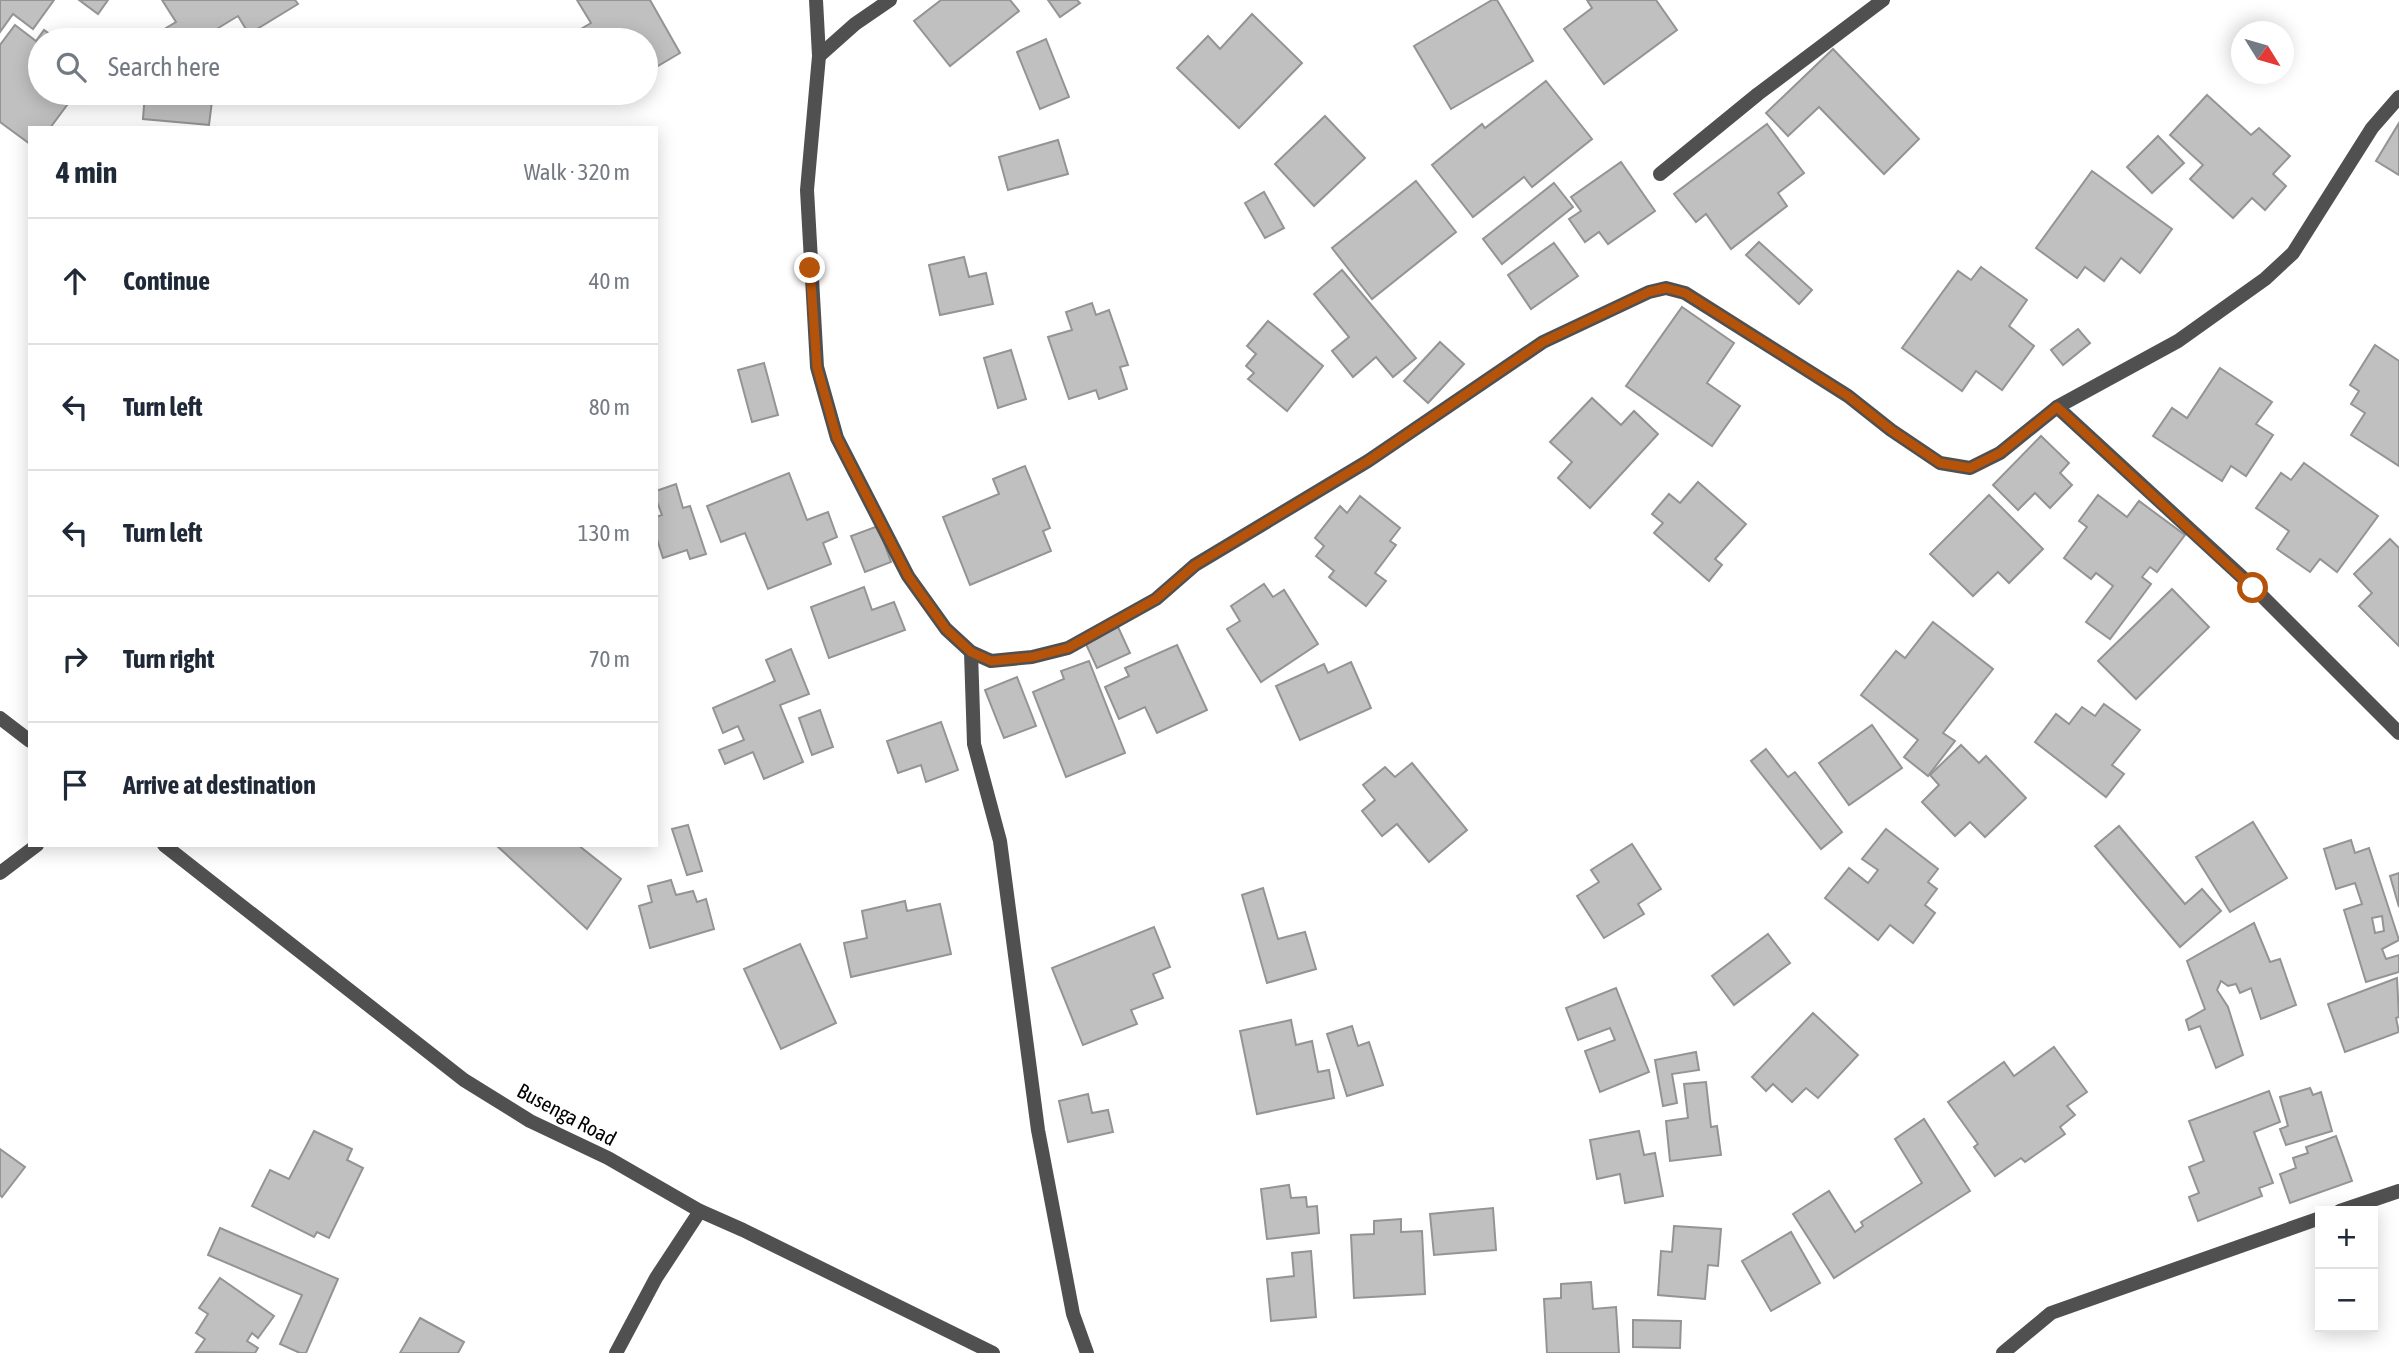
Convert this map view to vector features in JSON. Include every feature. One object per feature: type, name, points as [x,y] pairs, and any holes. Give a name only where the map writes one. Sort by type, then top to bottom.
[{"type":"street","points":[[816,0],[819,56],[807,190],[817,367],[837,438],[908,576],[946,629],[971,652],[991,661],[1032,657],[1068,648],[1156,599],[1195,565],[1368,461],[1543,342],[1649,292],[1666,288],[1685,293],[1848,396],[1891,430],[1940,463],[1970,468],[2000,453],[2057,407],[2178,341],[2265,279],[2293,253],[2372,128],[2399,97]]},
{"type":"street","points":[[819,56],[855,24],[890,0]]},
{"type":"street","points":[[1660,174],[1758,94],[1883,0]]},
{"type":"street","points":[[2057,407],[2253,588],[2399,733]]},
{"type":"street","points":[[971,652],[974,744],[1000,841],[1038,1130],[1073,1314],[1087,1353]]},
{"type":"street","points":[[0,718],[28,739]]},
{"type":"street","points":[[0,873],[34,847]]},
{"type":"street","name":"Busenga Road","points":[[167,847],[464,1080],[530,1121],[608,1158],[701,1211],[993,1353]]},
{"type":"street","points":[[2355,1206],[2399,1191]]},
{"type":"street","points":[[616,1353],[656,1279],[701,1211]]},
{"type":"street","points":[[2003,1353],[2051,1313],[2315,1220]]},
{"type":"building","points":[[0,0],[54,0],[34,28],[13,14],[0,32]]},
{"type":"building","points":[[79,0],[108,0],[98,14]]},
{"type":"building","points":[[162,0],[295,0],[298,4],[259,28],[245,28],[238,16],[218,28],[166,28],[176,22]]},
{"type":"building","points":[[577,0],[650,0],[680,53],[658,66],[658,28],[583,28],[591,23]]},
{"type":"building","points":[[941,0],[1010,0],[1019,11],[950,66],[914,21]]},
{"type":"building","points":[[1048,0],[1077,0],[1080,3],[1060,17]]},
{"type":"building","points":[[1492,0],[1497,0],[1533,61],[1451,109],[1414,46]]},
{"type":"building","points":[[1587,0],[1656,0],[1677,30],[1604,84],[1564,29],[1592,8]]},
{"type":"building","points":[[1252,14],[1302,63],[1239,128],[1177,68],[1208,36],[1220,49]]},
{"type":"building","points":[[15,25],[28,35],[28,105],[67,105],[51,126],[28,126],[28,143],[0,122],[0,45]]},
{"type":"building","points":[[1046,39],[1069,97],[1040,109],[1017,52]]},
{"type":"building","points":[[1833,49],[1919,139],[1884,174],[1819,107],[1788,136],[1766,113]]},
{"type":"building","points":[[1546,81],[1592,139],[1532,187],[1524,177],[1473,217],[1432,165],[1482,124],[1485,128]]},
{"type":"building","points":[[2207,95],[2251,135],[2259,128],[2290,156],[2273,174],[2286,186],[2265,210],[2252,198],[2233,218],[2190,179],[2203,165],[2170,135]]},
{"type":"building","points":[[144,105],[212,105],[209,125],[143,119]]},
{"type":"building","points":[[1325,116],[1365,158],[1314,206],[1275,164]]},
{"type":"building","points":[[2399,123],[2399,175],[2376,161]]},
{"type":"building","points":[[1767,124],[1804,173],[1778,193],[1787,206],[1731,249],[1706,214],[1696,222],[1674,194]]},
{"type":"building","points":[[2158,136],[2184,163],[2152,193],[2127,167]]},
{"type":"building","points":[[1058,140],[1068,174],[1008,190],[999,157]]},
{"type":"building","points":[[1621,162],[1655,211],[1608,244],[1599,232],[1585,242],[1569,219],[1581,211],[1571,197]]},
{"type":"building","points":[[2092,171],[2172,229],[2140,273],[2121,258],[2104,281],[2085,267],[2077,278],[2036,248]]},
{"type":"building","points":[[1416,181],[1456,232],[1372,299],[1332,248]]},
{"type":"building","points":[[1554,183],[1573,207],[1502,264],[1483,239]]},
{"type":"building","points":[[1264,192],[1284,228],[1265,238],[1245,203]]},
{"type":"building","points":[[1759,242],[1812,290],[1799,304],[1746,255]]},
{"type":"building","points":[[1554,243],[1578,276],[1531,309],[1508,275]]},
{"type":"building","points":[[964,257],[969,277],[986,273],[993,304],[940,315],[929,265]]},
{"type":"building","points":[[1981,267],[2027,300],[2009,326],[2034,346],[2002,390],[1976,371],[1962,391],[1902,348],[1958,271],[1971,280]]},
{"type":"building","points":[[1342,270],[1416,358],[1393,377],[1376,357],[1353,377],[1332,351],[1349,337],[1314,294]]},
{"type":"building","points":[[1092,303],[1096,315],[1109,310],[1128,365],[1120,367],[1127,389],[1099,399],[1096,390],[1069,399],[1048,337],[1072,330],[1066,312]]},
{"type":"building","points":[[1682,307],[1734,343],[1707,383],[1740,406],[1712,446],[1626,386]]},
{"type":"building","points":[[1268,321],[1323,366],[1287,411],[1248,379],[1254,373],[1246,366],[1256,354],[1247,346]]},
{"type":"building","points":[[2078,329],[2090,343],[2063,365],[2051,350]]},
{"type":"building","points":[[1440,342],[1464,364],[1428,403],[1404,381]]},
{"type":"building","points":[[2375,345],[2399,361],[2399,466],[2351,435],[2365,413],[2351,404],[2359,391],[2350,385]]},
{"type":"building","points":[[1011,350],[1026,399],[998,408],[984,358]]},
{"type":"building","points":[[764,363],[778,415],[752,422],[738,370]]},
{"type":"building","points":[[2220,368],[2272,402],[2256,424],[2273,435],[2246,476],[2231,466],[2222,481],[2153,436],[2172,408],[2187,418]]},
{"type":"building","points":[[1592,398],[1621,425],[1634,411],[1658,434],[1590,508],[1558,478],[1572,462],[1550,442]]},
{"type":"building","points":[[2041,436],[2069,463],[2060,473],[2072,485],[2050,508],[2035,493],[2018,510],[1993,485]]},
{"type":"building","points":[[2304,463],[2378,516],[2337,572],[2320,559],[2310,572],[2277,549],[2289,531],[2256,508],[2281,473],[2291,480]]},
{"type":"building","points":[[1025,466],[1050,528],[1043,531],[1051,551],[970,585],[943,517],[999,494],[993,479]]},
{"type":"building","points":[[789,473],[807,520],[828,512],[837,537],[823,543],[831,564],[768,589],[745,533],[721,542],[707,506]]},
{"type":"building","points":[[1698,482],[1746,524],[1715,559],[1722,565],[1709,581],[1654,533],[1663,523],[1652,514],[1669,494],[1680,503]]},
{"type":"building","points":[[676,484],[683,508],[690,506],[706,554],[690,559],[687,550],[663,558],[658,542],[658,516],[662,515],[658,504],[658,490]]},
{"type":"building","points":[[1989,495],[2043,549],[2009,583],[1998,572],[1973,596],[1930,554]]},
{"type":"building","points":[[2098,495],[2127,517],[2139,501],[2185,535],[2157,572],[2150,567],[2142,577],[2151,584],[2110,639],[2086,622],[2113,586],[2096,573],[2091,579],[2064,558],[2087,527],[2079,521]]},
{"type":"building","points":[[1360,496],[1400,528],[1390,541],[1396,545],[1375,573],[1386,581],[1366,606],[1329,577],[1334,571],[1316,556],[1324,546],[1315,538],[1340,506],[1347,513]]},
{"type":"building","points":[[878,526],[891,562],[865,572],[851,536]]},
{"type":"building","points":[[2390,539],[2399,548],[2399,646],[2359,606],[2372,593],[2354,574]]},
{"type":"building","points":[[1264,584],[1273,597],[1284,590],[1318,644],[1261,682],[1227,629],[1240,621],[1231,606]]},
{"type":"building","points":[[864,587],[872,610],[894,602],[905,630],[829,658],[811,607]]},
{"type":"building","points":[[2172,589],[2209,627],[2136,699],[2098,661]]},
{"type":"building","points":[[1933,622],[1993,669],[1943,733],[1955,741],[1928,776],[1904,757],[1918,740],[1861,695],[1896,651],[1905,658]]},
{"type":"building","points":[[1118,627],[1130,653],[1097,668],[1085,642]]},
{"type":"building","points":[[1177,645],[1207,710],[1157,733],[1145,707],[1119,719],[1105,687],[1129,676],[1125,668]]},
{"type":"building","points":[[791,649],[809,694],[780,705],[803,762],[764,779],[753,752],[725,764],[719,750],[744,740],[738,726],[723,733],[713,708],[775,681],[766,660]]},
{"type":"building","points":[[1089,661],[1125,753],[1066,777],[1033,692],[1064,679],[1061,671]]},
{"type":"building","points":[[1351,662],[1371,708],[1300,740],[1276,686],[1324,664],[1328,673]]},
{"type":"building","points":[[1017,677],[1036,726],[1004,738],[985,690]]},
{"type":"building","points":[[2104,704],[2140,730],[2112,765],[2124,774],[2106,797],[2035,742],[2056,714],[2069,724],[2082,707],[2095,716]]},
{"type":"building","points":[[820,710],[833,747],[812,755],[799,718]]},
{"type":"building","points":[[941,722],[958,770],[926,782],[921,765],[898,773],[887,741]]},
{"type":"building","points":[[1872,725],[1902,768],[1849,805],[1819,763]]},
{"type":"building","points":[[1961,745],[1979,763],[1986,756],[2026,798],[1985,837],[1970,822],[1955,836],[1922,802],[1939,785],[1930,775]]},
{"type":"building","points":[[1766,749],[1788,777],[1795,772],[1842,832],[1821,849],[1751,761]]},
{"type":"building","points":[[1412,763],[1467,830],[1429,862],[1397,824],[1382,836],[1362,811],[1375,800],[1363,785],[1385,767],[1395,777]]},
{"type":"building","points":[[2253,822],[2287,878],[2230,912],[2196,857]]},
{"type":"building","points":[[688,825],[702,871],[687,875],[672,829]]},
{"type":"building","points":[[2119,826],[2185,904],[2202,889],[2221,911],[2180,947],[2095,846]]},
{"type":"building","points":[[1886,829],[1938,869],[1928,882],[1937,889],[1925,905],[1935,913],[1913,943],[1890,925],[1878,940],[1825,898],[1849,868],[1868,883],[1878,870],[1862,859]]},
{"type":"building","points":[[2351,840],[2355,853],[2369,848],[2399,940],[2382,949],[2386,959],[2399,955],[2399,972],[2366,982],[2344,910],[2362,904],[2355,883],[2336,889],[2324,849]],"holes":[[[2382,916],[2384,931],[2375,933],[2372,918]]]},
{"type":"building","points":[[1632,844],[1661,889],[1638,904],[1644,914],[1604,938],[1577,896],[1599,882],[1591,870]]},
{"type":"building","points":[[498,847],[581,847],[621,879],[587,929]]},
{"type":"building","points":[[2399,873],[2399,907],[2390,876]]},
{"type":"building","points":[[671,880],[676,895],[693,891],[697,902],[706,899],[714,929],[650,948],[639,906],[652,902],[648,886]]},
{"type":"building","points":[[1263,888],[1278,939],[1305,932],[1316,969],[1267,983],[1242,895]]},
{"type":"building","points":[[905,901],[907,911],[940,904],[951,954],[851,977],[844,943],[867,938],[862,911]]},
{"type":"building","points":[[2254,923],[2270,962],[2280,959],[2296,1005],[2261,1019],[2251,988],[2240,993],[2236,984],[2228,986],[2221,981],[2217,990],[2228,1007],[2243,1055],[2216,1068],[2200,1026],[2189,1030],[2186,1020],[2205,1009],[2187,961]]},
{"type":"building","points":[[1154,927],[1170,967],[1153,974],[1163,998],[1131,1010],[1137,1024],[1083,1045],[1052,968]]},
{"type":"building","points":[[1768,934],[1790,963],[1734,1005],[1712,976]]},
{"type":"building","points":[[800,944],[836,1023],[781,1049],[744,969]]},
{"type":"building","points":[[2397,978],[2399,1017],[2396,1018],[2399,1032],[2345,1052],[2328,1004]]},
{"type":"building","points":[[1616,988],[1649,1072],[1600,1092],[1585,1051],[1615,1040],[1610,1028],[1578,1040],[1566,1008]]},
{"type":"building","points":[[1813,1013],[1858,1055],[1818,1098],[1806,1088],[1792,1102],[1773,1084],[1766,1091],[1752,1077]]},
{"type":"building","points":[[1291,1020],[1296,1045],[1312,1041],[1318,1072],[1329,1070],[1334,1098],[1257,1114],[1240,1031]]},
{"type":"building","points":[[1352,1026],[1358,1046],[1369,1042],[1383,1085],[1347,1096],[1327,1034]]},
{"type":"building","points":[[2054,1047],[2087,1092],[2067,1106],[2075,1115],[2060,1127],[2065,1134],[2025,1162],[2021,1158],[1995,1176],[1974,1147],[1978,1144],[1948,1102],[2004,1062],[2014,1076]]},
{"type":"building","points":[[1696,1052],[1699,1070],[1672,1074],[1677,1103],[1663,1106],[1655,1060]]},
{"type":"building","points":[[1706,1082],[1711,1127],[1717,1126],[1721,1155],[1670,1161],[1666,1121],[1688,1118],[1684,1084]]},
{"type":"building","points":[[2310,1088],[2313,1095],[2321,1092],[2332,1131],[2286,1145],[2280,1129],[2288,1126],[2280,1097]]},
{"type":"building","points":[[2269,1091],[2280,1122],[2254,1132],[2273,1183],[2259,1188],[2262,1196],[2198,1221],[2189,1197],[2199,1193],[2189,1167],[2204,1161],[2189,1121]]},
{"type":"building","points":[[1088,1094],[1092,1113],[1108,1110],[1113,1132],[1068,1142],[1059,1101]]},
{"type":"building","points":[[1924,1119],[1970,1191],[1834,1278],[1793,1214],[1829,1191],[1855,1232],[1863,1226],[1861,1222],[1922,1183],[1895,1139]]},
{"type":"building","points":[[314,1131],[352,1149],[347,1160],[363,1168],[329,1238],[317,1232],[314,1237],[252,1206],[270,1170],[289,1179]]},
{"type":"building","points":[[1639,1131],[1644,1155],[1655,1153],[1663,1196],[1625,1203],[1620,1174],[1597,1179],[1590,1140]]},
{"type":"building","points":[[2336,1136],[2352,1181],[2290,1203],[2280,1174],[2296,1168],[2293,1158],[2308,1153],[2306,1147]]},
{"type":"building","points":[[0,1149],[25,1167],[2,1197],[0,1195]]},
{"type":"building","points":[[1289,1185],[1291,1198],[1306,1197],[1307,1207],[1317,1206],[1319,1233],[1267,1239],[1261,1189]]},
{"type":"building","points":[[1493,1208],[1496,1250],[1434,1255],[1430,1214]]},
{"type":"building","points":[[1401,1219],[1401,1232],[1422,1231],[1425,1294],[1354,1298],[1351,1235],[1374,1234],[1374,1221]]},
{"type":"building","points":[[1674,1226],[1721,1229],[1718,1266],[1708,1265],[1705,1299],[1658,1295],[1661,1251],[1672,1252]]},
{"type":"building","points":[[220,1228],[338,1279],[306,1353],[280,1344],[302,1295],[208,1255]]},
{"type":"building","points":[[1791,1232],[1820,1283],[1771,1311],[1742,1261]]},
{"type":"building","points":[[1311,1251],[1316,1317],[1271,1321],[1267,1279],[1294,1276],[1292,1253]]},
{"type":"building","points":[[220,1278],[274,1316],[258,1338],[252,1333],[247,1341],[258,1348],[255,1353],[196,1352],[205,1339],[196,1333],[208,1314],[199,1308]]},
{"type":"building","points":[[1591,1282],[1593,1309],[1616,1307],[1619,1353],[1547,1353],[1544,1299],[1561,1298],[1561,1284]]},
{"type":"building","points":[[420,1318],[464,1342],[458,1353],[400,1353]]},
{"type":"building","points":[[1633,1320],[1681,1321],[1680,1348],[1633,1347]]},
{"type":"route","points":[[810,268],[817,367],[837,438],[908,576],[946,629],[971,652],[991,661],[1032,657],[1068,648],[1156,599],[1195,565],[1368,461],[1543,342],[1649,292],[1666,288],[1685,293],[1848,396],[1891,430],[1940,463],[1970,468],[2000,453],[2057,407],[2253,588]]}]
